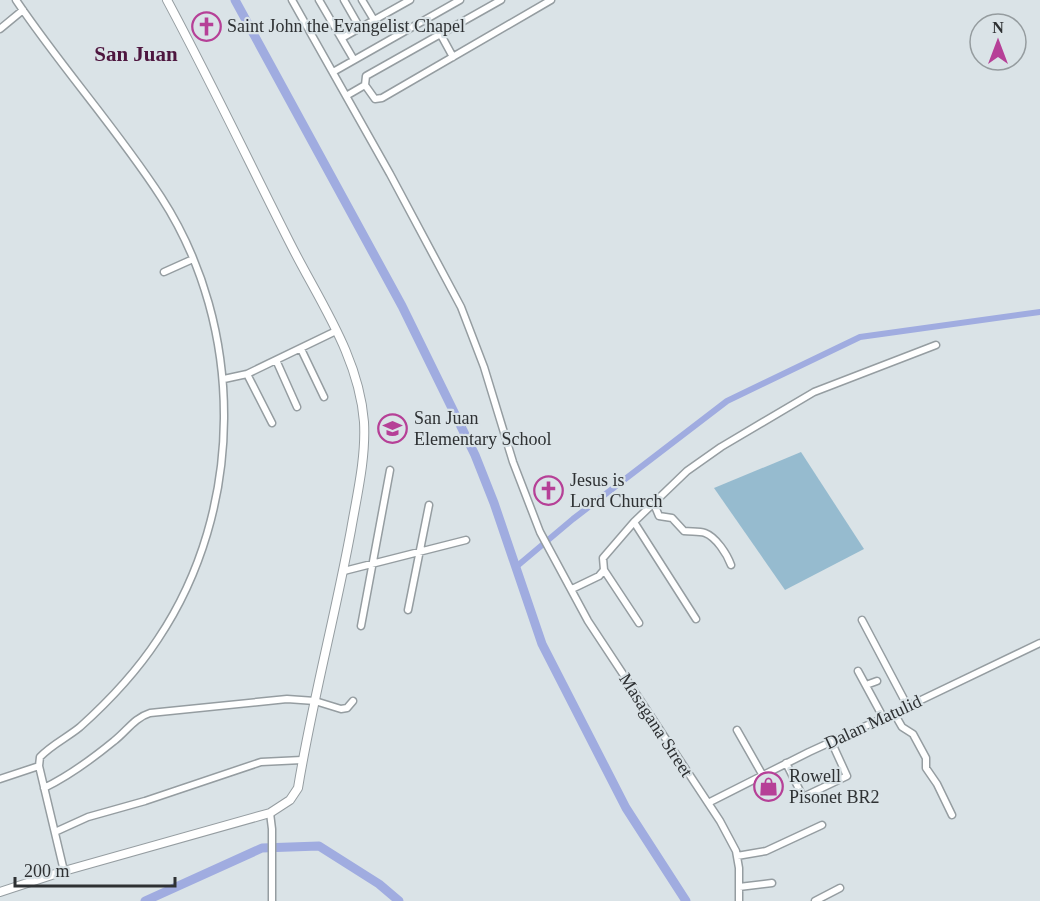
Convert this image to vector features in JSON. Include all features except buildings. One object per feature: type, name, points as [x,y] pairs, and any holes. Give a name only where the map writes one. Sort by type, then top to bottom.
[{"type":"main road","points":[[0,892],[64,871],[270,813],[290,800],[298,788],[302,760],[344,571],[363,451],[364,423],[356,376],[347,352],[167,0]]},
{"type":"street","points":[[16,0],[161,198],[193,259],[209,305],[224,379],[222,463],[207,533],[187,587],[158,640],[126,680],[94,714],[70,735],[42,754],[39,766],[64,871]]},
{"type":"street","name":"Masagana Street","points":[[292,0],[461,308],[484,367],[513,462],[540,532],[588,621],[732,841],[737,856],[739,901]]},
{"type":"street","points":[[319,0],[354,60]]},
{"type":"street","points":[[344,0],[360,28]]},
{"type":"street","points":[[362,0],[375,20]]},
{"type":"street","points":[[342,39],[410,0]]},
{"type":"street","points":[[333,72],[460,0]]},
{"type":"street","points":[[501,0],[366,76],[365,85],[375,99],[379,99],[551,0]]},
{"type":"street","points":[[0,29],[23,10]]},
{"type":"street","points":[[441,35],[453,57]]},
{"type":"street","points":[[346,96],[365,85]]},
{"type":"street","points":[[165,272],[193,259]]},
{"type":"street","points":[[224,379],[247,374],[336,332]]},
{"type":"street","points":[[572,589],[599,576],[603,570],[603,558],[634,522],[687,471],[721,447],[814,392],[936,345]]},
{"type":"street","points":[[300,349],[324,397]]},
{"type":"street","points":[[276,360],[297,407]]},
{"type":"street","points":[[247,374],[272,423]]},
{"type":"street","points":[[361,626],[390,470]]},
{"type":"street","points":[[654,504],[660,516],[672,518],[684,531],[704,532],[709,535],[724,552],[731,565]]},
{"type":"street","points":[[408,610],[429,505]]},
{"type":"street","points":[[634,522],[696,619]]},
{"type":"street","points":[[344,571],[371,566],[466,540]]},
{"type":"street","points":[[603,570],[639,623]]},
{"type":"street","points":[[862,620],[909,706]]},
{"type":"street","name":"Dalan Matulid","points":[[708,804],[762,774],[1040,643]]},
{"type":"street","points":[[858,670],[884,718]]},
{"type":"street","points":[[866,685],[877,681]]},
{"type":"street","points":[[44,788],[95,756],[142,716],[287,699],[315,701],[340,710],[347,708],[353,701]]},
{"type":"street","points":[[894,713],[902,727],[913,734],[926,758],[926,768],[952,814]]},
{"type":"street","points":[[737,730],[762,774]]},
{"type":"street","points":[[786,763],[803,797],[847,776],[831,741]]},
{"type":"street","points":[[55,832],[88,817],[145,801],[261,762],[302,760]]},
{"type":"street","points":[[0,779],[39,766]]},
{"type":"street","points":[[270,813],[273,838],[272,901]]},
{"type":"street","points":[[737,856],[766,851],[822,825]]},
{"type":"street","points":[[739,887],[772,883]]},
{"type":"street","points":[[815,901],[840,888]]},
{"type":"shaded area","points":[[801,452],[864,549],[785,590],[714,488]]},
{"type":"waterway","points":[[235,0],[402,306],[475,455],[494,503],[542,644],[626,808],[686,901]]},
{"type":"waterway","points":[[516,567],[573,519],[727,401],[860,337],[1040,312]]},
{"type":"waterway","points":[[145,901],[262,848],[319,846],[379,884],[399,901]]},
{"type":"place","name":"Saint John the Evangelist Chapel","points":[[206,26]]},
{"type":"place","name":"San Juan Elementary School","points":[[393,428]]},
{"type":"place","name":"Jesus is Lord Church","points":[[549,490]]},
{"type":"place","name":"Rowell Pisonet BR2","points":[[768,786]]},
{"type":"district","name":"San Juan","points":[[136,54]]}]
